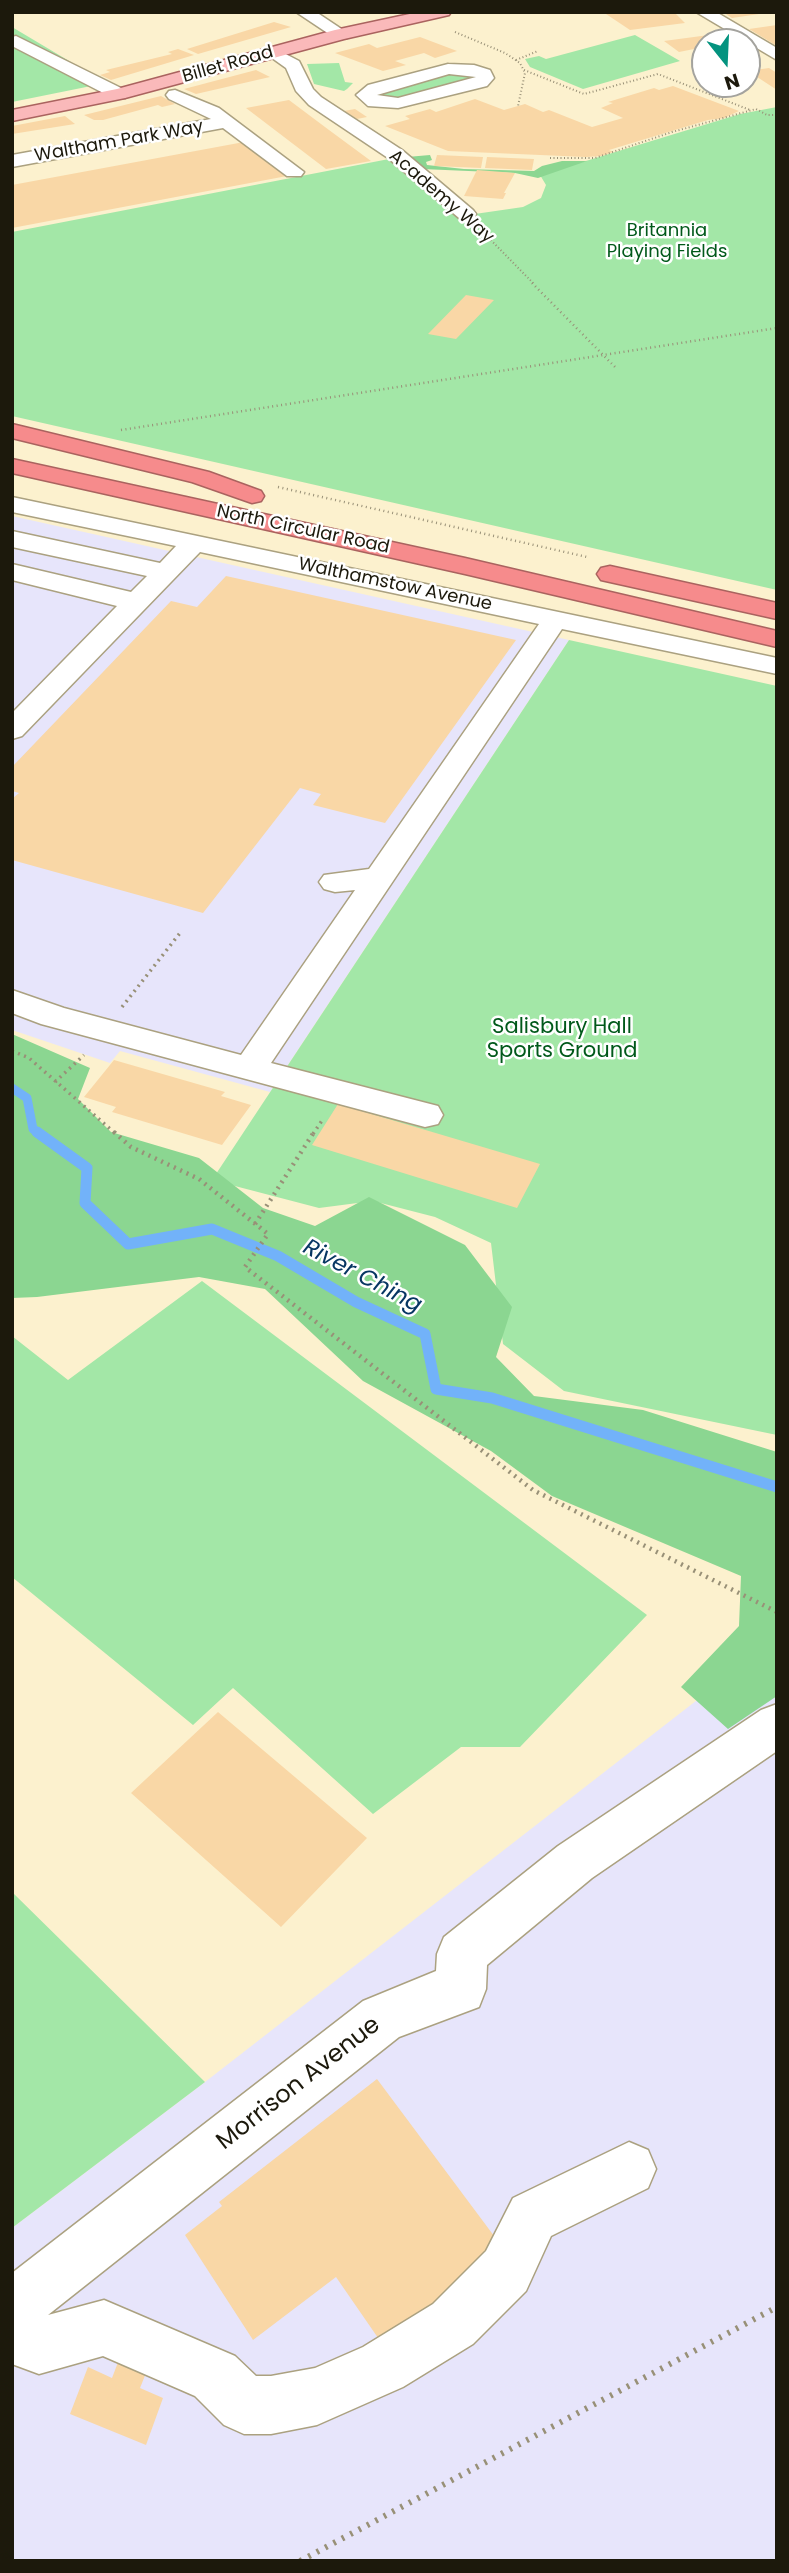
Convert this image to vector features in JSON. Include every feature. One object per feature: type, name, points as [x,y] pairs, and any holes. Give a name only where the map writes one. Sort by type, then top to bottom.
[{"type":"highway","points":[[12,431],[777,611]]},
{"type":"highway","name":"North Circular Road","points":[[12,446],[263,491]]},
{"type":"highway","name":"North Circular Road","points":[[12,466],[465,566],[593,598]]},
{"type":"highway","points":[[12,485],[492,584],[593,598],[777,639]]},
{"type":"main road","name":"Billet Road","points":[[12,116],[119,94],[341,34],[443,12]]},
{"type":"street","points":[[304,12],[341,34]]},
{"type":"street","points":[[704,12],[777,55]]},
{"type":"street","points":[[730,27],[753,24]]},
{"type":"street","points":[[16,41],[119,94]]},
{"type":"street","name":"Academy Way","points":[[274,53],[293,65],[306,91],[315,101],[395,154],[466,214]]},
{"type":"street","points":[[306,91],[372,99],[412,100],[481,82],[484,76],[504,76]]},
{"type":"street","points":[[175,95],[213,112],[225,122]]},
{"type":"street","points":[[372,99],[375,124]]},
{"type":"street","name":"Waltham Park Way","points":[[18,167],[158,145],[225,122],[294,172]]},
{"type":"street","points":[[18,167],[51,168]]},
{"type":"street","name":"Walthamstow Avenue","points":[[12,504],[777,666]]},
{"type":"street","points":[[12,539],[164,572]]},
{"type":"street","points":[[12,730],[194,543]]},
{"type":"street","points":[[12,572],[122,598],[132,604]]},
{"type":"street","points":[[249,1069],[556,618]]},
{"type":"street","points":[[335,882],[381,877]]},
{"type":"street","points":[[12,1000],[53,1016],[425,1115]]},
{"type":"street","name":"Morrison Avenue","points":[[12,2308],[381,2019],[430,1998],[461,1989],[462,1954],[575,1862],[777,1725]]},
{"type":"street","points":[[12,2336],[39,2346],[104,2328],[215,2376],[244,2405],[271,2405],[317,2396],[383,2367],[453,2323],[506,2271],[532,2217],[629,2169]]},
{"type":"path","points":[[516,60],[538,51]]},
{"type":"path","points":[[524,70],[584,94],[657,74],[751,110],[777,115]]},
{"type":"path","points":[[550,158],[595,158],[672,132],[751,110]]},
{"type":"path","name":"Academy Way","points":[[466,214],[617,369]]},
{"type":"path","points":[[119,430],[777,328]]},
{"type":"path","points":[[263,491],[583,564]]},
{"type":"path","points":[[12,1051],[29,1058],[131,1147],[199,1179],[268,1234],[245,1267],[533,1490],[777,1612]]},
{"type":"path","points":[[255,1224],[341,1093]]},
{"type":"path","points":[[300,2561],[777,2307]]},
{"type":"shaded area","points":[[12,516],[569,640],[270,1092],[120,1051],[110,1063],[12,1030]]},
{"type":"shaded area","points":[[777,1638],[777,2561],[12,2561],[12,2228],[205,2082]]},
{"type":"green space","points":[[12,27],[106,83],[12,102]]},
{"type":"green space","points":[[635,35],[680,61],[583,89],[530,67],[525,59],[539,56],[546,59]]},
{"type":"green space","points":[[339,63],[345,82],[353,83],[347,89],[344,91],[314,84],[307,64]]},
{"type":"green space","points":[[453,72],[475,77],[405,99],[378,100],[376,94]]},
{"type":"green space","name":"Britannia Playing Fields","points":[[777,107],[777,590],[12,416],[12,232],[389,159],[461,216],[523,207],[541,198],[546,185],[540,175],[740,114]]},
{"type":"green space","points":[[430,155],[432,160],[426,162],[427,165],[464,169],[534,171],[562,161],[587,161],[538,178],[515,173],[422,169],[407,157]]},
{"type":"green space","name":"Salisbury Hall Sports Ground","points":[[569,640],[777,686],[777,1435],[564,1391],[503,1344],[491,1243],[435,1217],[373,1201],[319,1208],[212,1180]]},
{"type":"green space","points":[[12,1034],[90,1068],[78,1099],[111,1132],[199,1158],[263,1208],[315,1226],[369,1197],[465,1245],[512,1307],[496,1357],[534,1396],[643,1410],[777,1452],[777,1696],[728,1729],[681,1687],[739,1626],[741,1576],[552,1496],[491,1451],[363,1381],[265,1289],[199,1277],[12,1298]]},
{"type":"green space","points":[[202,1281],[647,1615],[520,1747],[461,1747],[373,1814],[233,1688],[193,1725],[12,1577],[12,1336],[68,1380]]},
{"type":"green space","points":[[12,1892],[205,2082],[12,2228]]},
{"type":"building","points":[[603,12],[674,12],[685,23],[630,30]]},
{"type":"building","points":[[723,12],[759,12],[759,14],[732,18]]},
{"type":"building","points":[[274,22],[291,27],[198,54],[187,49]]},
{"type":"building","points":[[777,25],[777,46],[761,36],[761,28],[756,28]]},
{"type":"building","points":[[420,37],[457,51],[435,58],[424,53],[395,61],[406,65],[383,71],[335,53],[369,44],[377,48]]},
{"type":"building","points":[[691,37],[691,50],[679,52],[664,41]]},
{"type":"building","points":[[178,49],[194,55],[111,80],[100,75],[110,72],[106,70],[172,54],[168,52]]},
{"type":"building","points":[[769,68],[777,73],[777,90],[761,80],[761,69]]},
{"type":"building","points":[[256,70],[270,77],[196,94],[184,89]]},
{"type":"building","points":[[673,86],[691,93],[691,98],[705,98],[739,111],[724,118],[708,120],[609,150],[613,152],[601,156],[586,157],[448,151],[385,126],[410,119],[405,116],[430,109],[436,112],[475,99],[504,110],[525,104],[543,112],[549,110],[592,127],[623,118],[601,108],[613,103],[608,102],[654,88],[659,90]]},
{"type":"building","points":[[161,96],[175,104],[162,107],[158,105],[103,120],[94,120],[84,115]]},
{"type":"building","points":[[289,100],[371,161],[326,169],[246,108]]},
{"type":"building","points":[[355,109],[367,117],[357,119],[344,111]]},
{"type":"building","points":[[65,116],[75,124],[12,134],[12,126]]},
{"type":"building","points":[[244,142],[287,176],[12,228],[12,185]]},
{"type":"building","points":[[437,155],[483,157],[481,168],[434,166]]},
{"type":"building","points":[[487,157],[534,159],[532,170],[485,168]]},
{"type":"building","points":[[477,170],[515,173],[503,199],[464,196]]},
{"type":"building","points":[[466,295],[494,300],[456,339],[428,334]]},
{"type":"building","points":[[226,576],[516,640],[385,823],[313,805],[321,794],[300,788],[203,913],[12,860],[12,799],[19,793],[12,791],[12,767],[171,601],[197,607]]},
{"type":"building","points":[[114,1060],[225,1092],[221,1096],[251,1105],[222,1145],[112,1112],[116,1107],[84,1097]]},
{"type":"building","points":[[338,1104],[540,1164],[517,1208],[312,1145]]},
{"type":"building","points":[[218,1712],[367,1838],[281,1927],[131,1793]]},
{"type":"building","points":[[377,2079],[503,2248],[385,2348],[336,2277],[253,2340],[185,2235],[222,2206],[219,2202]]},
{"type":"building","points":[[120,2357],[148,2368],[140,2388],[163,2398],[146,2445],[70,2414],[88,2367],[112,2378]]},
{"type":"waterway","name":"River Ching","points":[[12,1088],[27,1098],[33,1129],[40,1134]]},
{"type":"waterway","name":"River Ching","points":[[37,1132],[87,1168],[85,1203],[128,1244],[212,1229],[278,1256],[356,1302],[425,1334],[436,1389],[492,1398],[777,1487]]}]
